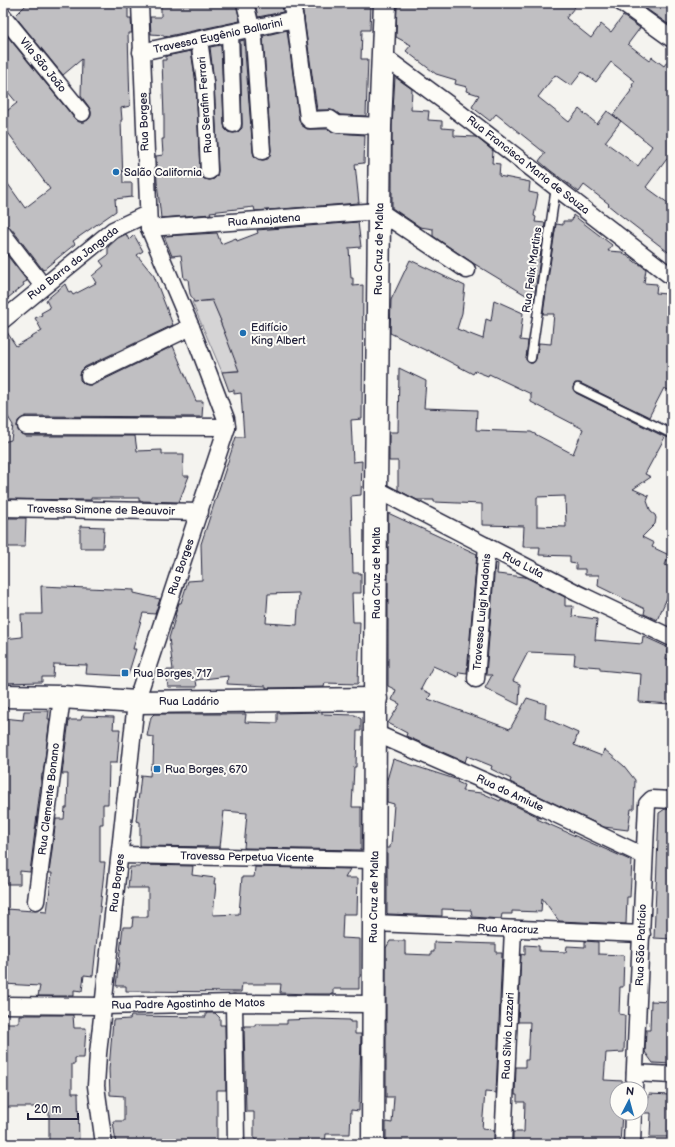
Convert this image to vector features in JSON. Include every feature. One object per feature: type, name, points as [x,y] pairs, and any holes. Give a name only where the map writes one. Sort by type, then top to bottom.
[{"type":"street","points":[[3,11],[8,3]]},
{"type":"street","name":"Rua Borges","points":[[104,1144],[96,1086],[98,1054],[136,702],[227,427],[226,420],[191,327],[148,221],[140,3]]},
{"type":"street","points":[[245,3],[254,39],[262,151]]},
{"type":"street","points":[[291,3],[308,118],[310,120],[330,119],[336,124],[380,126]]},
{"type":"street","name":"Rua Cruz de Malta","points":[[373,1144],[376,489],[380,126],[385,3]]},
{"type":"street","points":[[622,3],[672,39]]},
{"type":"street","name":"Vila São João","points":[[3,16],[82,113]]},
{"type":"street","name":"Travessa Eugênio Ballarini","points":[[141,52],[294,19]]},
{"type":"street","points":[[230,33],[233,124]]},
{"type":"street","name":"Rua Serafim Ferrari","points":[[199,40],[205,82],[209,171]]},
{"type":"street","name":"Rua Francisca Maria de Souza","points":[[383,56],[556,186],[672,277]]},
{"type":"street","points":[[379,211],[467,270]]},
{"type":"street","name":"Rua Anajatena","points":[[148,221],[379,211]]},
{"type":"street","name":"Rua Barra da Jangada","points":[[3,320],[113,230],[148,221]]},
{"type":"street","points":[[3,234],[43,286]]},
{"type":"street","points":[[89,376],[191,327]]},
{"type":"street","points":[[26,426],[227,427]]},
{"type":"street","name":"Rua Luta","points":[[376,489],[577,593],[672,638]]},
{"type":"street","name":"Travessa Simone de Beauvoir","points":[[3,508],[200,512]]},
{"type":"street","name":"Travessa Luigi Madonis","points":[[476,679],[487,546]]},
{"type":"street","name":"Rua Ladário","points":[[3,696],[62,697],[136,702],[376,700]]},
{"type":"street","name":"Rua Clemente Bonano","points":[[36,901],[62,697]]},
{"type":"street","name":"Rua do Amiute","points":[[375,733],[505,790],[644,856]]},
{"type":"street","name":"Rua São Patrício","points":[[634,1081],[647,804],[652,799],[672,800]]},
{"type":"street","name":"Travessa Perpetua Vicente","points":[[120,855],[374,860]]},
{"type":"street","name":"Rua Aracruz","points":[[374,923],[642,934]]},
{"type":"street","name":"Rua Silvio Lazzari","points":[[503,1144],[513,929]]},
{"type":"street","points":[[234,1003],[236,1144]]},
{"type":"street","name":"Rua Padre Agostinho de Matos","points":[[3,1005],[102,1006],[234,1003],[373,1004]]},
{"type":"street","points":[[635,1073],[672,1075]]},
{"type":"street","points":[[632,1144],[633,1121]]},
{"type":"lane","name":"Rua Felix Martins","points":[[531,358],[556,186]]},
{"type":"lane","points":[[578,388],[672,434]]},
{"type":"shaded area","points":[[213,301],[221,321],[220,322],[241,370],[222,372],[192,302]]},
{"type":"building","points":[[28,3],[118,3],[118,7],[128,6],[128,19],[131,19],[132,33],[128,33],[130,106],[121,108],[121,120],[123,183],[132,183],[132,197],[115,199],[116,211],[73,241],[75,244],[43,270],[11,228],[7,225],[3,225],[3,177],[25,208],[50,189],[3,126],[3,114],[17,103],[3,86],[4,32],[75,119],[79,122],[84,122],[91,116],[91,112],[81,96],[82,59],[63,75],[15,16]]},
{"type":"building","points":[[161,3],[236,3],[240,21],[164,37],[164,35],[151,34],[150,17],[161,17]]},
{"type":"building","points":[[255,3],[282,3],[283,12],[258,17]]},
{"type":"building","points":[[301,3],[371,3],[370,30],[362,30],[361,59],[368,59],[366,116],[340,115],[335,111],[317,110]]},
{"type":"building","points":[[397,3],[482,3],[486,6],[487,3],[578,3],[566,18],[591,38],[601,24],[611,32],[623,16],[640,28],[628,44],[650,61],[652,57],[664,66],[672,55],[672,152],[646,187],[672,206],[672,255],[584,185],[579,192],[551,171],[539,161],[545,153],[496,114],[490,121],[472,107],[479,95],[466,91],[467,87],[455,84],[456,80],[436,74],[406,51],[411,45],[396,37]],"holes":[[[611,62],[635,81],[632,85],[631,91],[613,115],[621,121],[607,111],[597,124],[579,109],[569,122],[538,97],[555,75],[571,86],[582,72],[596,82]],[[621,121],[652,146],[638,166],[605,142]]]},
{"type":"building","points":[[638,3],[672,3],[672,19],[668,24]]},
{"type":"building","points":[[287,30],[301,125],[307,129],[327,129],[337,133],[365,135],[364,163],[355,164],[359,203],[255,211],[254,207],[210,212],[211,214],[161,218],[156,156],[163,155],[162,139],[164,139],[162,60],[166,60],[166,56],[191,51],[196,83],[200,171],[201,176],[204,179],[210,180],[217,176],[218,171],[214,82],[210,47],[221,45],[224,124],[225,129],[228,132],[234,133],[238,132],[242,128],[240,41],[244,40],[253,152],[254,156],[258,159],[268,159],[271,150],[263,36]]},
{"type":"building","points":[[395,77],[412,89],[411,110],[429,111],[428,120],[442,121],[442,128],[454,129],[454,136],[476,137],[493,151],[492,163],[500,164],[499,176],[530,182],[529,192],[538,194],[534,216],[536,217],[535,222],[545,223],[534,300],[473,263],[433,236],[433,229],[420,227],[392,208],[392,126]]},
{"type":"building","points":[[573,215],[612,245],[608,251],[622,252],[646,269],[644,283],[657,284],[656,293],[666,294],[672,297],[672,392],[664,388],[649,417],[580,383],[575,383],[573,388],[576,393],[665,437],[645,474],[651,477],[633,489],[649,496],[647,501],[651,512],[656,518],[655,524],[642,537],[654,543],[652,547],[669,555],[665,565],[672,568],[672,587],[657,620],[644,614],[645,609],[598,586],[599,575],[585,575],[585,569],[576,569],[576,564],[570,563],[570,556],[539,555],[540,547],[523,547],[524,526],[482,525],[482,504],[417,500],[398,490],[398,461],[389,461],[389,432],[398,432],[399,368],[426,381],[424,408],[477,410],[476,430],[531,432],[573,454],[583,429],[531,402],[531,394],[489,374],[488,376],[475,371],[473,374],[390,333],[391,300],[410,260],[465,286],[462,313],[457,329],[483,339],[486,319],[491,321],[494,300],[523,313],[520,340],[528,341],[526,360],[533,363],[536,359],[539,343],[551,344],[554,314],[543,314],[556,224],[563,225],[563,221],[572,221]],"holes":[[[565,496],[566,527],[537,526],[537,497]]]},
{"type":"building","points":[[358,222],[361,247],[349,248],[353,286],[363,285],[362,419],[351,420],[353,462],[362,461],[361,495],[351,496],[353,573],[361,573],[361,593],[352,593],[353,622],[360,622],[358,684],[325,683],[324,687],[266,688],[266,686],[227,684],[228,676],[196,680],[197,687],[168,687],[166,670],[173,670],[169,638],[175,615],[179,603],[181,603],[188,581],[202,580],[201,544],[236,437],[244,437],[241,393],[234,394],[234,390],[229,391],[222,372],[239,371],[221,321],[212,300],[194,302],[190,294],[188,279],[184,279],[181,255],[172,256],[164,236],[217,233],[221,244],[236,238],[237,241],[258,233],[257,230]],"holes":[[[299,593],[297,625],[266,623],[268,594]]]},
{"type":"building","points":[[126,234],[129,240],[134,235],[143,251],[137,255],[154,276],[173,325],[85,367],[81,371],[80,380],[84,384],[93,385],[173,346],[196,401],[203,401],[202,417],[26,416],[18,421],[17,426],[21,434],[26,436],[135,436],[137,451],[162,450],[162,454],[184,454],[183,476],[189,476],[179,502],[139,501],[139,498],[91,498],[91,500],[3,499],[3,442],[11,440],[13,425],[3,409],[3,329],[5,329],[16,346],[42,331],[35,318],[42,315],[41,313],[50,308],[46,300],[65,284],[69,293],[71,292],[73,295],[96,283],[92,276],[104,266],[100,261],[108,255],[108,247],[118,238]]},
{"type":"building","points":[[3,250],[27,281],[3,302]]},
{"type":"building","points":[[388,513],[477,554],[467,673],[459,672],[458,677],[433,666],[421,689],[431,694],[428,699],[510,729],[527,698],[546,704],[545,718],[578,733],[574,745],[602,756],[604,749],[624,766],[635,780],[634,809],[631,809],[628,830],[604,827],[510,782],[511,779],[491,769],[492,766],[467,756],[465,762],[406,736],[407,733],[388,723],[400,704],[392,700],[396,690],[388,686]]},
{"type":"building","points":[[3,518],[26,518],[25,547],[3,547]]},
{"type":"building","points":[[80,526],[104,527],[103,548],[80,548]]},
{"type":"building","points":[[495,563],[498,564],[497,574],[525,577],[565,597],[565,606],[573,606],[572,616],[597,619],[595,640],[642,644],[643,636],[667,647],[666,659],[672,659],[672,704],[639,702],[641,674],[600,670],[600,667],[574,665],[575,654],[528,652],[513,681],[520,684],[519,705],[485,688],[492,675],[486,675]]},
{"type":"building","points":[[41,586],[134,590],[134,593],[160,599],[155,614],[143,613],[133,649],[136,649],[127,676],[86,674],[87,665],[54,664],[53,677],[42,677],[42,682],[3,683],[3,639],[22,637],[21,614],[42,614]]},
{"type":"building","points":[[24,711],[49,711],[48,719],[50,719],[30,872],[20,871],[20,884],[3,884],[3,718],[23,720]]},
{"type":"building","points":[[322,712],[322,714],[355,715],[361,719],[361,731],[357,731],[356,767],[354,767],[352,807],[361,807],[361,850],[244,848],[247,813],[224,811],[220,847],[140,846],[140,822],[136,821],[141,775],[150,776],[151,765],[153,765],[154,737],[147,736],[151,717],[154,714],[246,714],[245,722],[277,723],[277,713]]},
{"type":"building","points":[[82,716],[114,717],[113,729],[120,729],[117,763],[109,763],[108,804],[103,804],[103,824],[100,824],[100,862],[105,862],[93,976],[84,975],[82,991],[74,990],[74,996],[38,996],[40,986],[3,984],[3,910],[47,912],[52,873],[49,873],[56,819],[64,819],[65,808],[67,808],[68,774],[62,774],[69,720],[81,720]]},
{"type":"building","points":[[393,759],[458,780],[457,782],[464,785],[462,791],[482,793],[500,801],[501,799],[541,818],[537,817],[537,819],[632,861],[630,897],[627,897],[626,924],[559,921],[542,898],[541,912],[512,911],[512,914],[502,914],[501,919],[472,917],[471,910],[442,909],[442,916],[388,914],[387,848],[390,848],[391,845],[394,804],[387,802],[387,780]]},
{"type":"building","points":[[665,809],[672,809],[672,939],[654,938],[659,813]]},
{"type":"building","points":[[140,865],[193,866],[192,875],[215,878],[214,884],[216,884],[213,915],[239,914],[242,877],[254,877],[255,867],[350,869],[345,878],[358,878],[357,914],[343,914],[342,938],[360,939],[359,989],[333,989],[333,994],[309,994],[280,993],[281,984],[242,984],[241,992],[126,991],[126,986],[116,986],[123,927],[132,927],[133,917],[148,917],[148,888],[128,888],[130,867],[140,867]]},
{"type":"building","points":[[390,941],[405,941],[405,954],[431,955],[431,952],[434,952],[434,942],[496,944],[496,953],[502,953],[496,1093],[485,1092],[482,1129],[494,1130],[494,1144],[386,1144],[386,1122],[392,1123],[394,1097],[386,1097],[386,948]]},
{"type":"building","points":[[585,941],[598,942],[598,954],[624,955],[623,987],[620,987],[619,1014],[625,1015],[624,1052],[606,1053],[604,1080],[623,1081],[609,1081],[609,1121],[621,1121],[620,1144],[513,1144],[513,1132],[524,1132],[525,1102],[517,1102],[517,1095],[515,1095],[516,1067],[525,1067],[525,1060],[528,1060],[530,1022],[518,1022],[521,954],[525,955],[525,945],[539,946],[539,951],[566,952],[567,946],[585,947]]},
{"type":"building","points":[[651,1001],[672,1002],[672,1064],[653,1063],[645,1052],[646,1030],[650,1030]]},
{"type":"building","points":[[206,1013],[215,1013],[220,1018],[220,1025],[225,1025],[226,1090],[217,1090],[217,1144],[116,1144],[113,1121],[124,1121],[124,1096],[110,1095],[109,1069],[113,1020],[130,1019],[131,1016],[206,1017]]},
{"type":"building","points":[[19,1015],[73,1015],[74,1028],[86,1028],[84,1058],[75,1058],[75,1064],[72,1064],[72,1093],[78,1093],[79,1144],[49,1144],[49,1107],[3,1107],[3,1023],[19,1023]]},
{"type":"building","points":[[287,1020],[350,1020],[350,1022],[355,1022],[355,1034],[361,1034],[359,1111],[351,1110],[350,1134],[326,1134],[325,1144],[256,1144],[256,1139],[254,1139],[254,1112],[246,1112],[244,1026],[255,1026],[255,1024],[287,1024]]},
{"type":"building","points":[[649,1094],[670,1095],[670,1099],[672,1100],[672,1137],[650,1137],[651,1113],[649,1113]]},
{"type":"place","name":"Salão California","points":[[116,172]]},
{"type":"place","name":"Edifício King Albert","points":[[243,333]]},
{"type":"place","name":"Rua Borges, 717","points":[[125,673]]},
{"type":"place","name":"Rua Borges, 670","points":[[157,769]]}]
